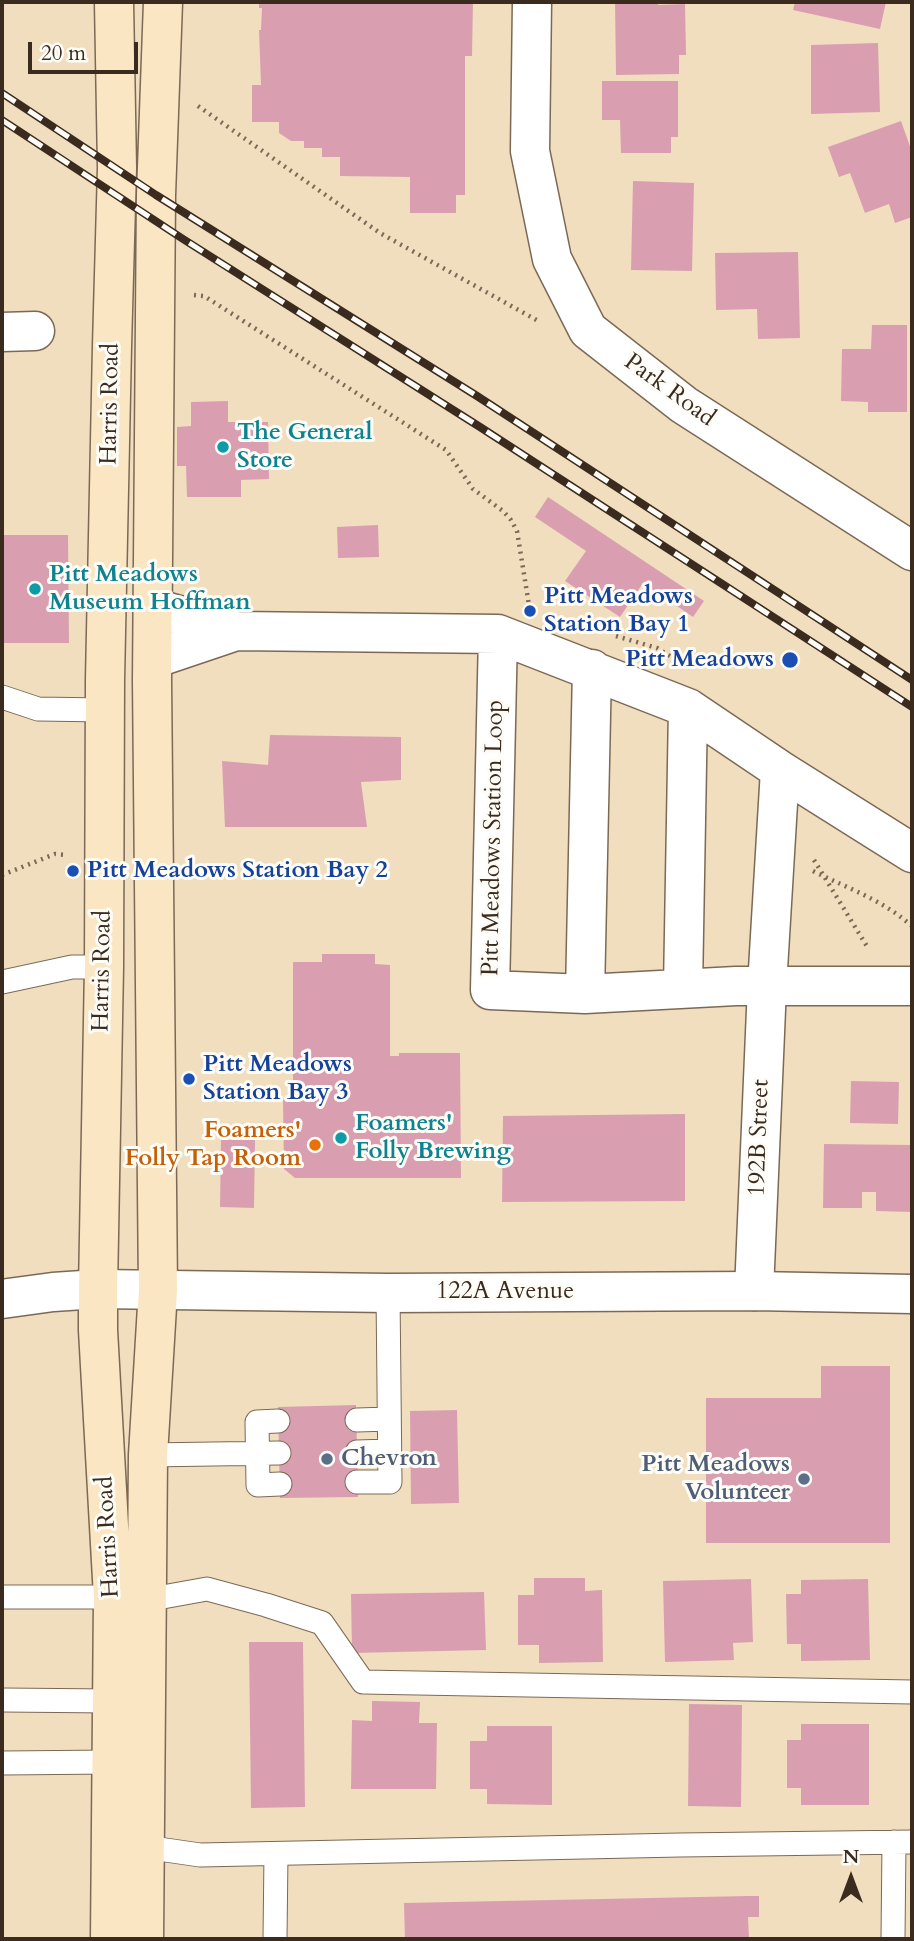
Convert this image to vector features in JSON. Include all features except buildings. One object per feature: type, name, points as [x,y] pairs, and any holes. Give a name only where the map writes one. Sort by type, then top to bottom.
[{"type":"main road","name":"Harris Road","points":[[114,2],[117,168],[105,710],[98,1330],[130,1598],[145,1847],[144,1939]]},
{"type":"main road","name":"Harris Road","points":[[110,1939],[112,1701],[130,1598],[148,1455],[158,1290],[153,659],[155,288],[163,2]]},
{"type":"street","name":"Park Road","points":[[532,2],[530,151],[552,259],[588,330],[684,405],[912,551]]},
{"type":"street","points":[[154,608],[236,631],[498,634],[688,708],[912,853]]},
{"type":"street","points":[[153,659],[236,631]]},
{"type":"street","name":"Pitt Meadows Station Loop","points":[[498,634],[491,990],[585,994],[683,988],[912,986]]},
{"type":"street","points":[[585,994],[592,669]]},
{"type":"street","points":[[683,988],[688,708]]},
{"type":"street","points":[[767,986],[780,770]]},
{"type":"street","name":"192B Street","points":[[754,1291],[767,986]]},
{"type":"street","name":"122A Avenue","points":[[2,1299],[98,1289],[388,1293],[754,1291],[912,1294]]},
{"type":"lane","points":[[2,697],[38,709],[105,710]]},
{"type":"lane","points":[[2,982],[72,967],[104,967]]},
{"type":"lane","points":[[357,1482],[390,1482],[388,1293]]},
{"type":"lane","points":[[357,1420],[389,1419]]},
{"type":"lane","points":[[278,1421],[257,1422],[268,1453],[258,1485],[280,1484]]},
{"type":"lane","points":[[357,1452],[389,1451]]},
{"type":"lane","points":[[148,1455],[268,1453]]},
{"type":"lane","points":[[2,1597],[130,1598],[207,1589],[322,1623],[363,1682],[912,1692]]},
{"type":"lane","points":[[2,1700],[112,1701]]},
{"type":"lane","points":[[2,1763],[111,1762]]},
{"type":"lane","points":[[145,1847],[201,1855],[903,1842],[893,1939]]},
{"type":"lane","points":[[275,1939],[276,1854]]},
{"type":"path","points":[[160,80],[380,233],[550,328],[588,330]]},
{"type":"path","points":[[155,288],[204,296],[446,450],[473,489],[503,511],[517,531],[530,611]]},
{"type":"path","points":[[606,633],[657,648],[677,660]]},
{"type":"path","points":[[2,876],[55,854],[73,855]]},
{"type":"path","points":[[813,858],[813,872],[859,891],[897,912],[912,926]]},
{"type":"railway","points":[[2,93],[156,195],[477,396],[912,680]]},
{"type":"railway","points":[[2,120],[912,707]]},
{"type":"place","name":"The General Store","points":[[223,447]]},
{"type":"place","name":"Pitt Meadows Museum Hoffman","points":[[35,589]]},
{"type":"place","name":"Pitt Meadows Station Bay 1","points":[[530,611]]},
{"type":"place","name":"Pitt Meadows","points":[[790,660]]},
{"type":"place","name":"Pitt Meadows Station Bay 2","points":[[73,871]]},
{"type":"place","name":"Pitt Meadows Station Bay 3","points":[[189,1079]]},
{"type":"place","name":"Foamers' Folly Brewing","points":[[341,1138]]},
{"type":"place","name":"Foamers' Folly Tap Room","points":[[315,1145]]},
{"type":"place","name":"Chevron","points":[[327,1459]]},
{"type":"place","name":"Pitt Meadows Volunteer","points":[[804,1479]]}]
